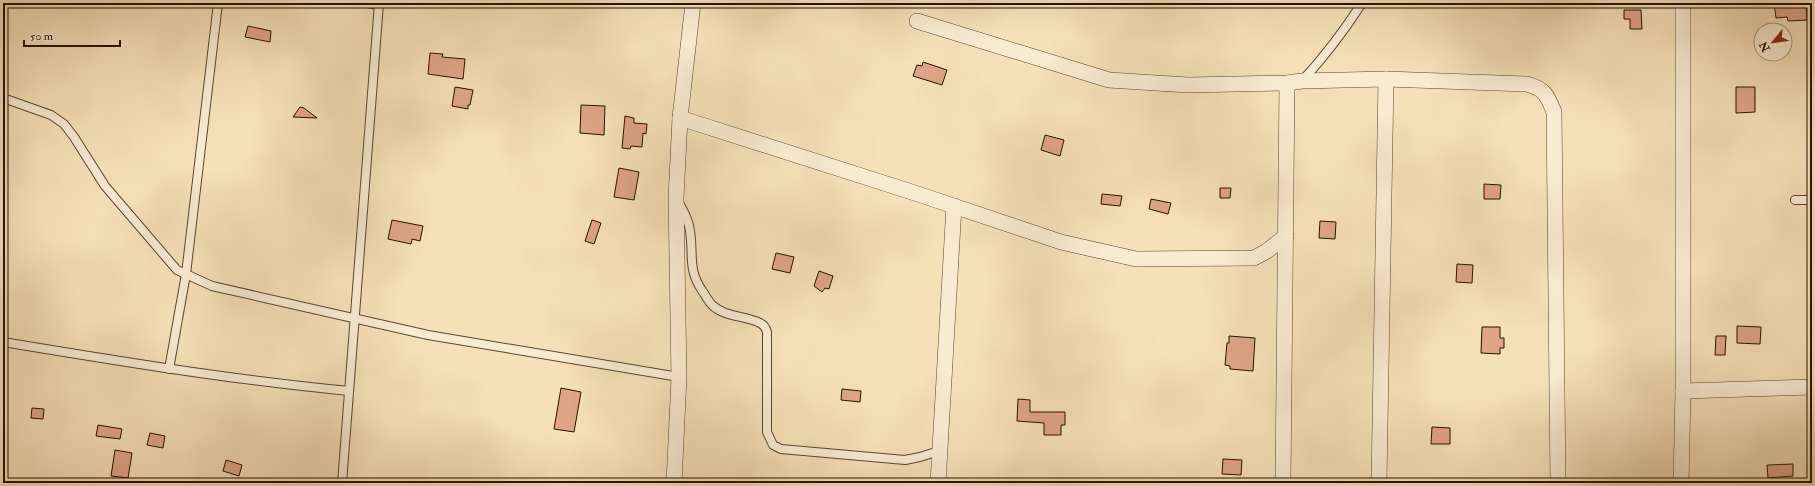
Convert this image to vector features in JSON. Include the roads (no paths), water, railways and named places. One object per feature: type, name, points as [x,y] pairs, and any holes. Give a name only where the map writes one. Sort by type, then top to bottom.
[{"type":"street","points":[[674,483],[679,377],[676,198],[680,118],[693,3]]},
{"type":"street","points":[[1681,483],[1683,391],[1683,3]]},
{"type":"street","points":[[917,21],[1109,80],[1188,84],[1386,79],[1527,84],[1538,87],[1545,92],[1554,112],[1558,483]]},
{"type":"street","points":[[1379,483],[1386,79]]},
{"type":"street","points":[[1283,483],[1286,236],[1294,82]]},
{"type":"street","points":[[680,118],[1061,242],[1136,259],[1254,258],[1267,251],[1286,236]]},
{"type":"street","points":[[938,483],[954,206]]},
{"type":"street","points":[[1683,391],[1812,387]]},
{"type":"lane","points":[[169,369],[186,274],[218,3]]},
{"type":"lane","points":[[342,483],[379,4],[367,3]]},
{"type":"lane","points":[[1294,82],[1323,59],[1344,33],[1362,3]]},
{"type":"lane","points":[[3,98],[51,115],[64,124],[105,186],[177,270],[212,286],[428,335],[679,377]]},
{"type":"lane","points":[[676,198],[688,220],[692,271],[697,284],[711,304],[718,309],[735,317],[760,323],[765,327],[767,332],[767,432],[773,445],[782,449],[905,460],[939,451]]},
{"type":"lane","points":[[1795,200],[1812,200]]},
{"type":"lane","points":[[3,342],[169,369],[276,384],[349,391]]}]
